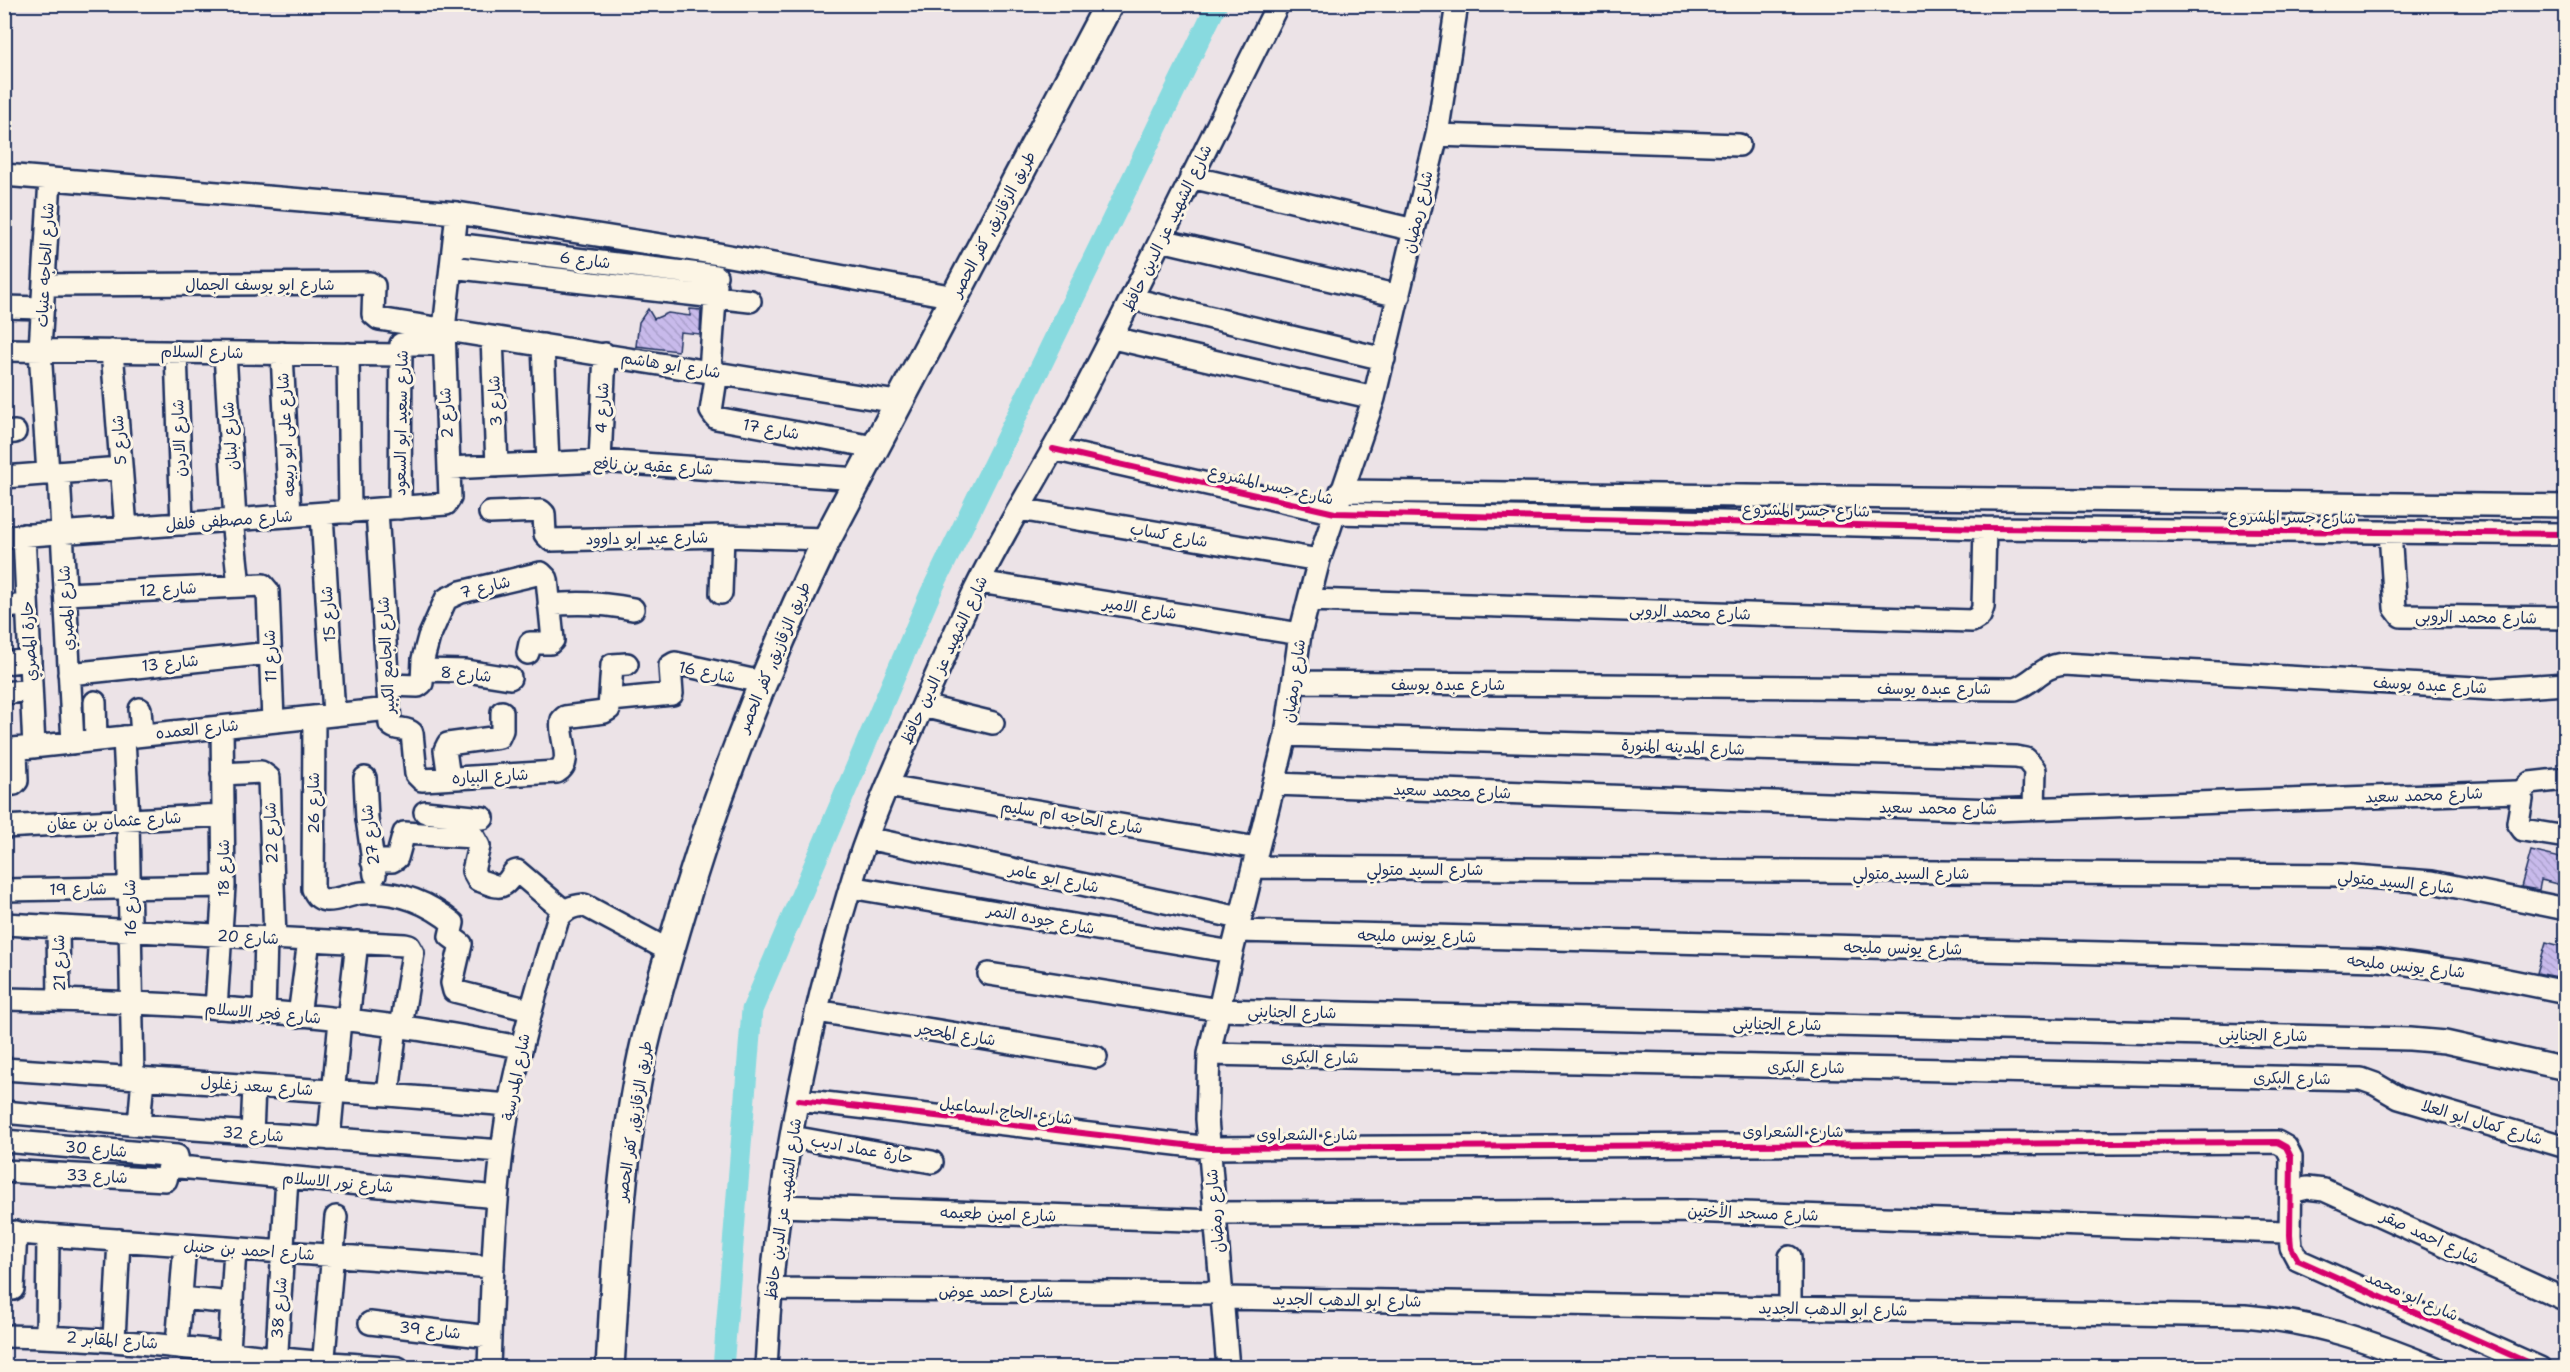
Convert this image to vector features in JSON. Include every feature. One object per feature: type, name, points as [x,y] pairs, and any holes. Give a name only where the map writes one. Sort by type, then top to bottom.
[{"type":"main road","name":"طريق الزقازيق, كفر الحصر","points":[[610,1368],[622,1183],[640,1066],[670,951],[711,815],[761,682],[827,539],[897,402],[955,297],[1109,4]]},
{"type":"street","name":"شارع الشهيد عز الدين حافظ","points":[[766,1367],[770,1289],[780,1206],[799,1100],[817,1011],[850,887],[867,838],[922,706],[979,582],[1113,338],[1278,4]]},
{"type":"street","name":"شارع رمضان","points":[[1228,1368],[1207,1119],[1209,1054],[1236,934],[1286,735],[1300,634],[1319,560],[1374,398],[1399,296],[1437,135],[1457,4]]},
{"type":"street","points":[[1437,135],[1739,145]]},
{"type":"street","points":[[4,175],[457,213],[718,254],[955,297]]},
{"type":"street","points":[[1191,177],[1414,230]]},
{"type":"street","name":"شارع الحاجه عنيات","points":[[40,350],[50,179]]},
{"type":"street","name":"شارع 2","points":[[450,498],[443,336],[457,213]]},
{"type":"street","points":[[1161,240],[1399,296]]},
{"type":"street","name":"شارع 6","points":[[454,244],[716,276]]},
{"type":"street","points":[[713,371],[718,254]]},
{"type":"street","points":[[451,267],[750,301]]},
{"type":"street","name":"شارع ابو يوسف الجمال","points":[[44,285],[370,283],[374,286],[372,311],[376,317],[443,336]]},
{"type":"street","points":[[1132,298],[1384,359]]},
{"type":"street","points":[[4,307],[43,308]]},
{"type":"street","name":"شارع ابو هاشم","points":[[443,336],[492,337],[897,402]]},
{"type":"street","name":"شارع سعيد ابو السعود","points":[[400,508],[400,355],[402,343],[443,336]]},
{"type":"street","name":"شارع 3","points":[[492,337],[497,466]]},
{"type":"street","points":[[1113,338],[1374,398]]},
{"type":"street","points":[[543,345],[548,464]]},
{"type":"street","name":"شارع السلام","points":[[4,350],[400,355]]},
{"type":"street","name":"شارع المصري","points":[[40,350],[62,532],[73,743]]},
{"type":"street","name":"شارع 5","points":[[112,351],[126,528]]},
{"type":"street","name":"شارع الاردن","points":[[176,352],[182,524]]},
{"type":"street","name":"شارع لبنان","points":[[225,353],[239,586]]},
{"type":"street","name":"شارع على ابو ربيعه","points":[[282,353],[290,516]]},
{"type":"street","points":[[348,354],[350,512]]},
{"type":"street","name":"شارع 4","points":[[600,461],[604,354]]},
{"type":"street","name":"شارع 17","points":[[713,371],[711,411],[716,418],[874,447]]},
{"type":"street","name":"شارع جسر المشروع","points":[[1053,449],[1335,513],[1985,528],[2565,534]]},
{"type":"street","name":"شارع عقبه بن نافع","points":[[449,468],[600,461],[858,478]]},
{"type":"street","points":[[4,477],[121,468]]},
{"type":"street","name":"شارع جسر المشروع","points":[[1341,491],[2565,506]]},
{"type":"street","name":"شارع مصطفى فلفل","points":[[14,536],[442,505],[446,504],[450,498]]},
{"type":"street","name":"شارع كساب","points":[[1019,509],[1319,560]]},
{"type":"street","name":"شارع الجامع الكبير","points":[[377,510],[391,727],[409,730],[413,735],[416,774],[422,780]]},
{"type":"street","name":"شارع عيد ابو داوود","points":[[490,513],[541,511],[544,514],[545,534],[550,540],[723,536],[827,539]]},
{"type":"street","name":"شارع 15","points":[[322,514],[324,716]]},
{"type":"street","name":"شارع محمد الروبى","points":[[1309,600],[1972,621],[1980,616],[1983,607],[1985,528]]},
{"type":"street","name":"شارع محمد الروبى","points":[[2390,532],[2395,608],[2401,616],[2565,618]]},
{"type":"street","name":"حارة المصري","points":[[4,785],[14,784],[17,781],[18,748],[31,690],[27,604],[14,536]]},
{"type":"street","points":[[721,593],[723,536]]},
{"type":"street","name":"شارع 7","points":[[423,670],[429,637],[441,606],[453,595],[541,573],[547,579],[553,642],[530,643],[528,653]]},
{"type":"street","name":"شارع الامير","points":[[979,582],[1300,634]]},
{"type":"street","name":"شارع 12","points":[[65,594],[263,585],[268,591]]},
{"type":"street","name":"شارع 11","points":[[268,591],[273,721]]},
{"type":"street","points":[[549,605],[596,603],[633,609]]},
{"type":"street","points":[[4,608],[27,604]]},
{"type":"street","name":"شارع 13","points":[[69,674],[270,653]]},
{"type":"street","points":[[4,663],[30,660]]},
{"type":"street","name":"شارع 16","points":[[610,700],[672,694],[670,666],[675,663],[761,682]]},
{"type":"street","points":[[610,700],[612,665],[627,664]]},
{"type":"street","name":"شارع عبده يوسف","points":[[1294,682],[2016,689],[2043,669],[2062,664],[2492,689],[2565,684]]},
{"type":"street","points":[[388,685],[418,686],[423,681],[423,670]]},
{"type":"street","name":"شارع 8","points":[[423,670],[466,671],[510,678]]},
{"type":"street","points":[[4,693],[31,690]]},
{"type":"street","name":"شارع البياره","points":[[422,780],[557,772],[561,770],[566,761],[562,720],[565,717],[607,711],[610,707],[610,700]]},
{"type":"street","points":[[94,702],[96,740]]},
{"type":"street","points":[[922,706],[993,723]]},
{"type":"street","name":"شارع 16","points":[[139,1125],[132,1002],[128,820],[133,736],[140,708]]},
{"type":"street","name":"شارع العمده","points":[[18,748],[389,709]]},
{"type":"street","points":[[448,778],[445,750],[448,744],[499,737],[502,730],[502,712]]},
{"type":"street","name":"شارع 26","points":[[324,716],[313,889],[316,896],[322,900],[379,892]]},
{"type":"street","name":"شارع 18","points":[[216,1008],[224,886],[222,727]]},
{"type":"street","name":"شارع المدينه المنورة","points":[[1286,735],[2016,757],[2026,759],[2035,770],[2034,808]]},
{"type":"street","name":"شارع 22","points":[[222,774],[261,772],[269,778],[270,938]]},
{"type":"street","name":"شارع 27","points":[[365,777],[372,861],[379,892]]},
{"type":"street","points":[[2565,779],[2530,783],[2519,794],[2522,800],[2518,823],[2523,830],[2565,837]]},
{"type":"street","points":[[422,780],[427,834]]},
{"type":"street","name":"شارع محمد سعيد","points":[[1274,784],[1965,809],[2516,792],[2519,794]]},
{"type":"street","name":"شارع الحاجه ام سليم","points":[[887,786],[1255,857]]},
{"type":"street","points":[[425,812],[483,818]]},
{"type":"street","name":"شارع عثمان بن عفان","points":[[4,826],[223,815]]},
{"type":"street","points":[[372,861],[392,861],[397,858],[404,833],[474,837],[479,846],[473,872],[478,880],[500,888],[507,884],[517,871],[564,910],[573,905],[584,904],[670,951]]},
{"type":"street","name":"شارع ابو عامر","points":[[867,838],[1236,934]]},
{"type":"street","name":"شارع السيد متولي","points":[[1255,857],[2341,875],[2432,882],[2565,909]]},
{"type":"street","name":"شارع 19","points":[[4,890],[224,886]]},
{"type":"street","name":"شارع جوده النمر","points":[[850,887],[1236,934]]},
{"type":"street","points":[[379,892],[405,896],[430,906],[453,923],[450,936],[462,946],[452,983],[454,991],[530,1010]]},
{"type":"street","name":"شارع المدرسة","points":[[489,1368],[497,1197],[509,1106],[520,1047],[530,1010],[558,919],[564,910]]},
{"type":"street","name":"شارع 20","points":[[4,924],[405,945],[412,949],[399,1026]]},
{"type":"street","name":"شارع 21","points":[[58,927],[59,1000]]},
{"type":"street","name":"شارع يونس مليحه","points":[[1236,934],[2378,960],[2472,973],[2565,992]]},
{"type":"street","points":[[264,1013],[270,938]]},
{"type":"street","points":[[299,1016],[309,940]]},
{"type":"street","points":[[328,1139],[333,1091],[357,942]]},
{"type":"street","name":"شارع الجناينى","points":[[989,974],[1220,1010],[2410,1039],[2445,1042],[2565,1069]]},
{"type":"street","name":"شارع فجر الاسلام","points":[[4,999],[132,1002],[216,1008],[399,1026],[520,1047]]},
{"type":"street","name":"شارع المحجر","points":[[817,1011],[1096,1057]]},
{"type":"street","points":[[388,1095],[399,1026]]},
{"type":"street","name":"شارع البكرى","points":[[1209,1054],[2361,1079],[2375,1083],[2399,1098]]},
{"type":"street","name":"شارع سعد زغلول","points":[[4,1069],[388,1095],[509,1106]]},
{"type":"street","points":[[252,1134],[254,1086]]},
{"type":"street","name":"شارع كمال ابو العلا","points":[[2399,1098],[2565,1147]]},
{"type":"street","name":"شارع الحاج اسماعيل","points":[[799,1100],[1210,1148]]},
{"type":"street","name":"شارع 32","points":[[4,1112],[252,1134],[502,1151]]},
{"type":"street","name":"حارة عماد اديب","points":[[792,1137],[932,1162]]},
{"type":"street","name":"شارع 30","points":[[4,1141],[177,1156],[178,1167]]},
{"type":"street","name":"شارع الشعراوى","points":[[1210,1148],[2277,1142],[2286,1148],[2291,1157],[2290,1235]]},
{"type":"street","name":"شارع 33","points":[[4,1172],[166,1180],[169,1166],[178,1167]]},
{"type":"street","name":"شارع نور الاسلام","points":[[178,1167],[497,1197]]},
{"type":"street","name":"شارع 38","points":[[276,1363],[287,1177]]},
{"type":"street","name":"شارع احمد صقر","points":[[2291,1192],[2307,1188],[2324,1190],[2565,1300]]},
{"type":"street","name":"شارع امين طعيمه","points":[[780,1206],[1216,1217]]},
{"type":"street","name":"شارع مسجد الأختين","points":[[1216,1217],[1686,1211],[2284,1232],[2290,1235]]},
{"type":"street","points":[[324,1365],[336,1217]]},
{"type":"street","points":[[10,1232],[13,1289]]},
{"type":"street","name":"شارع احمد بن حنبل","points":[[10,1232],[493,1267]]},
{"type":"street","points":[[47,1336],[48,1235]]},
{"type":"street","name":"شارع ابو محمد","points":[[2290,1235],[2291,1247],[2298,1260],[2540,1368]]},
{"type":"street","points":[[114,1339],[119,1240]]},
{"type":"street","points":[[177,1345],[185,1245]]},
{"type":"street","points":[[229,1351],[235,1249]]},
{"type":"street","points":[[1790,1257],[1790,1308]]},
{"type":"street","name":"شارع احمد عوض","points":[[770,1289],[1222,1295]]},
{"type":"street","name":"شارع ابو الدهب الجديد","points":[[1222,1295],[2245,1316],[2281,1319],[2362,1338],[2436,1368]]},
{"type":"street","points":[[181,1298],[232,1303]]},
{"type":"street","name":"شارع 39","points":[[370,1323],[490,1337]]},
{"type":"street","name":"شارع المقابر 2","points":[[4,1336],[114,1339],[229,1351],[276,1363],[398,1368]]},
{"type":"street","points":[[766,1367],[777,1368]]},
{"type":"building","points":[[648,309],[654,319],[668,313],[690,316],[690,309],[701,310],[700,334],[680,332],[678,351],[636,346],[639,322]]},
{"type":"building","points":[[2531,851],[2565,859],[2565,886],[2541,880],[2539,890],[2521,887]]},
{"type":"building","points":[[2546,942],[2565,945],[2563,978],[2537,973]]},
{"type":"waterway","points":[[723,1368],[752,1010],[931,592],[1217,4]]},
{"type":"cycle path","points":[[1053,449],[1335,513],[1985,528],[2566,534]]},
{"type":"cycle path","points":[[799,1100],[1210,1148],[2277,1142],[2286,1147],[2291,1157],[2290,1235],[2291,1247],[2298,1260],[2540,1368]]}]
